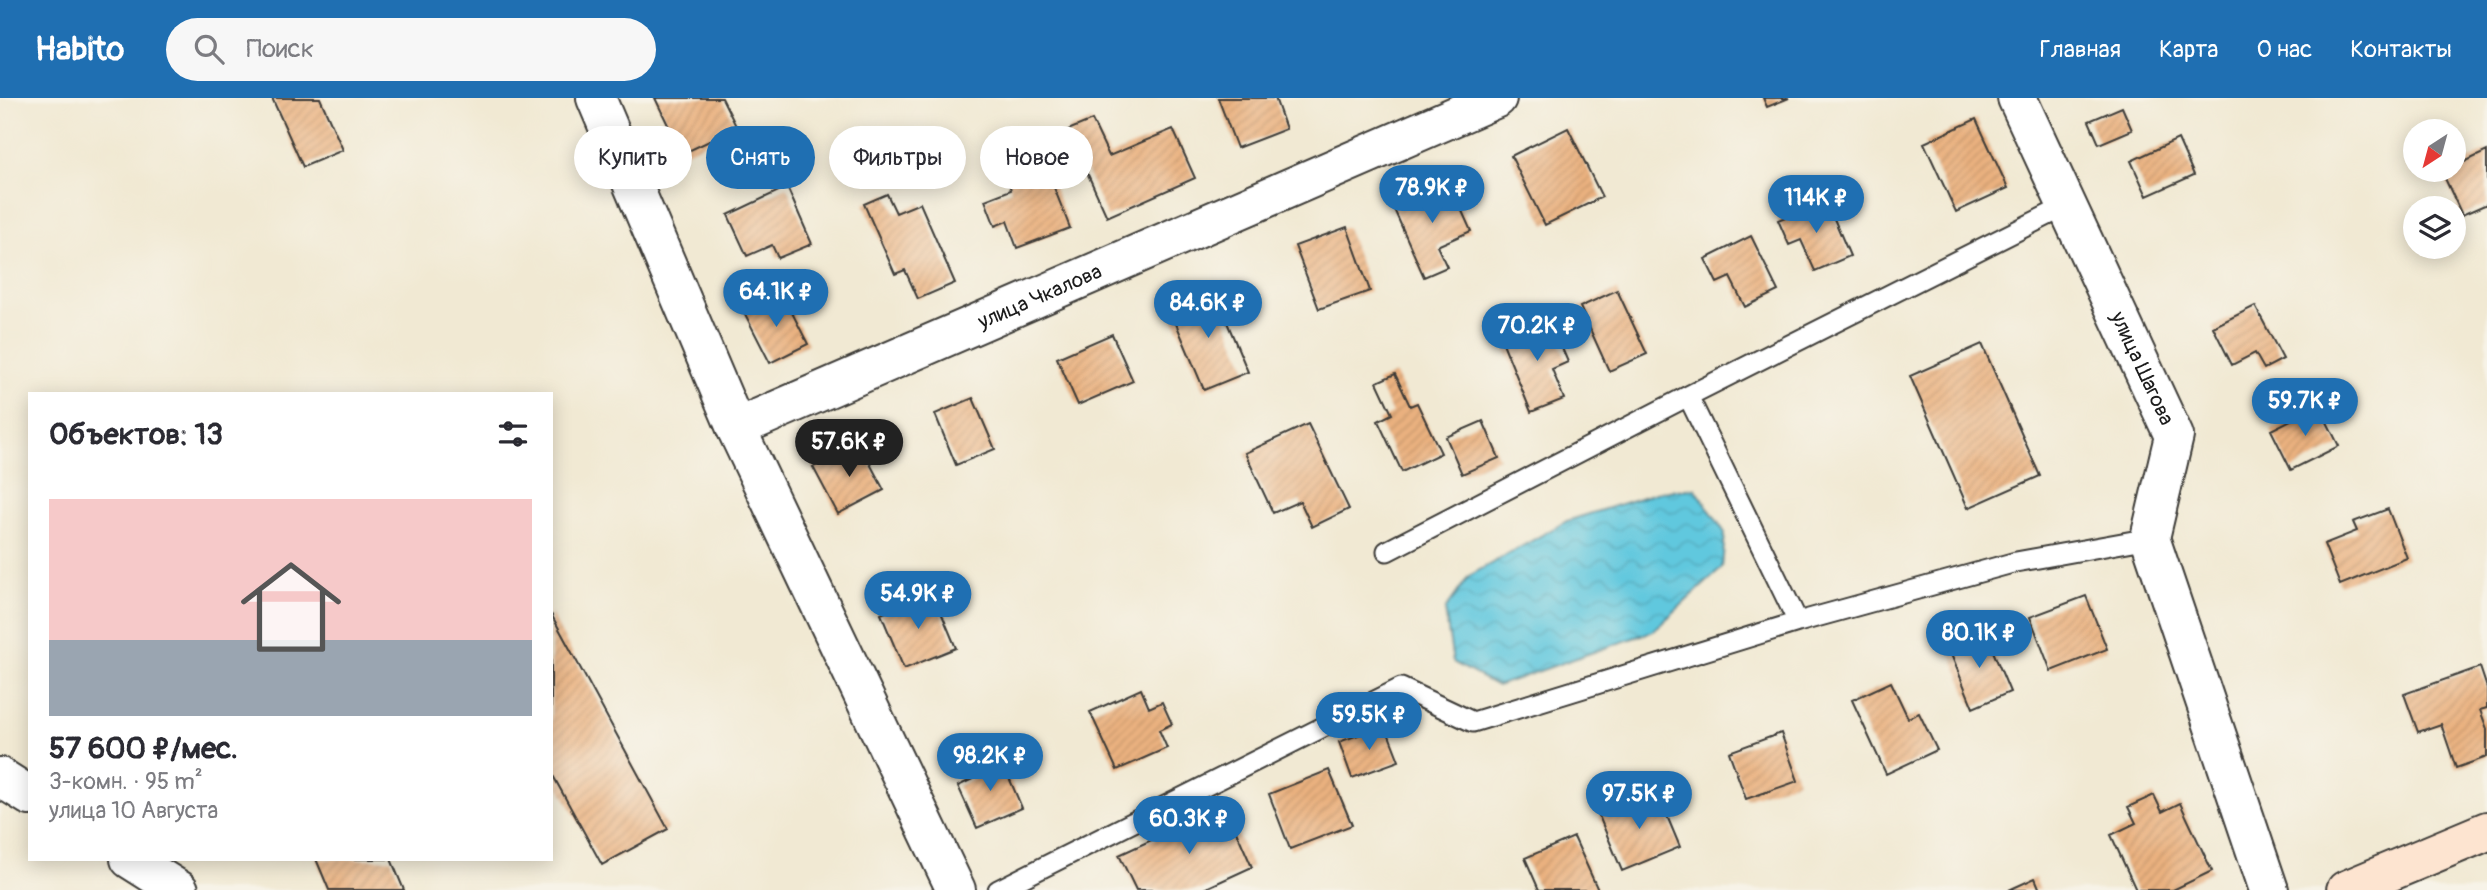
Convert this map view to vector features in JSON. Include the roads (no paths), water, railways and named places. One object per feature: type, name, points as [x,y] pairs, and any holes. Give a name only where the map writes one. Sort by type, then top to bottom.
[{"type":"main road","points":[[2347,890],[2487,831]]},
{"type":"street","points":[[596,98],[736,428],[956,890]]},
{"type":"street","name":"улица Чкалова","points":[[736,428],[1497,98]]},
{"type":"street","name":"улица Шагова","points":[[2017,98],[2174,436],[2150,538]]},
{"type":"street","points":[[2150,538],[2269,890]]},
{"type":"street","points":[[0,777],[28,795]]},
{"type":"street","points":[[133,861],[179,890]]},
{"type":"lane","points":[[1387,551],[2066,206]]},
{"type":"lane","points":[[1688,396],[1798,622]]},
{"type":"lane","points":[[998,890],[1401,688],[1473,722],[1798,622],[2016,562],[2150,538]]},
{"type":"water","points":[[1695,488],[1725,533],[1722,568],[1653,631],[1497,686],[1453,662],[1445,610],[1469,576],[1567,521],[1659,492]]}]
